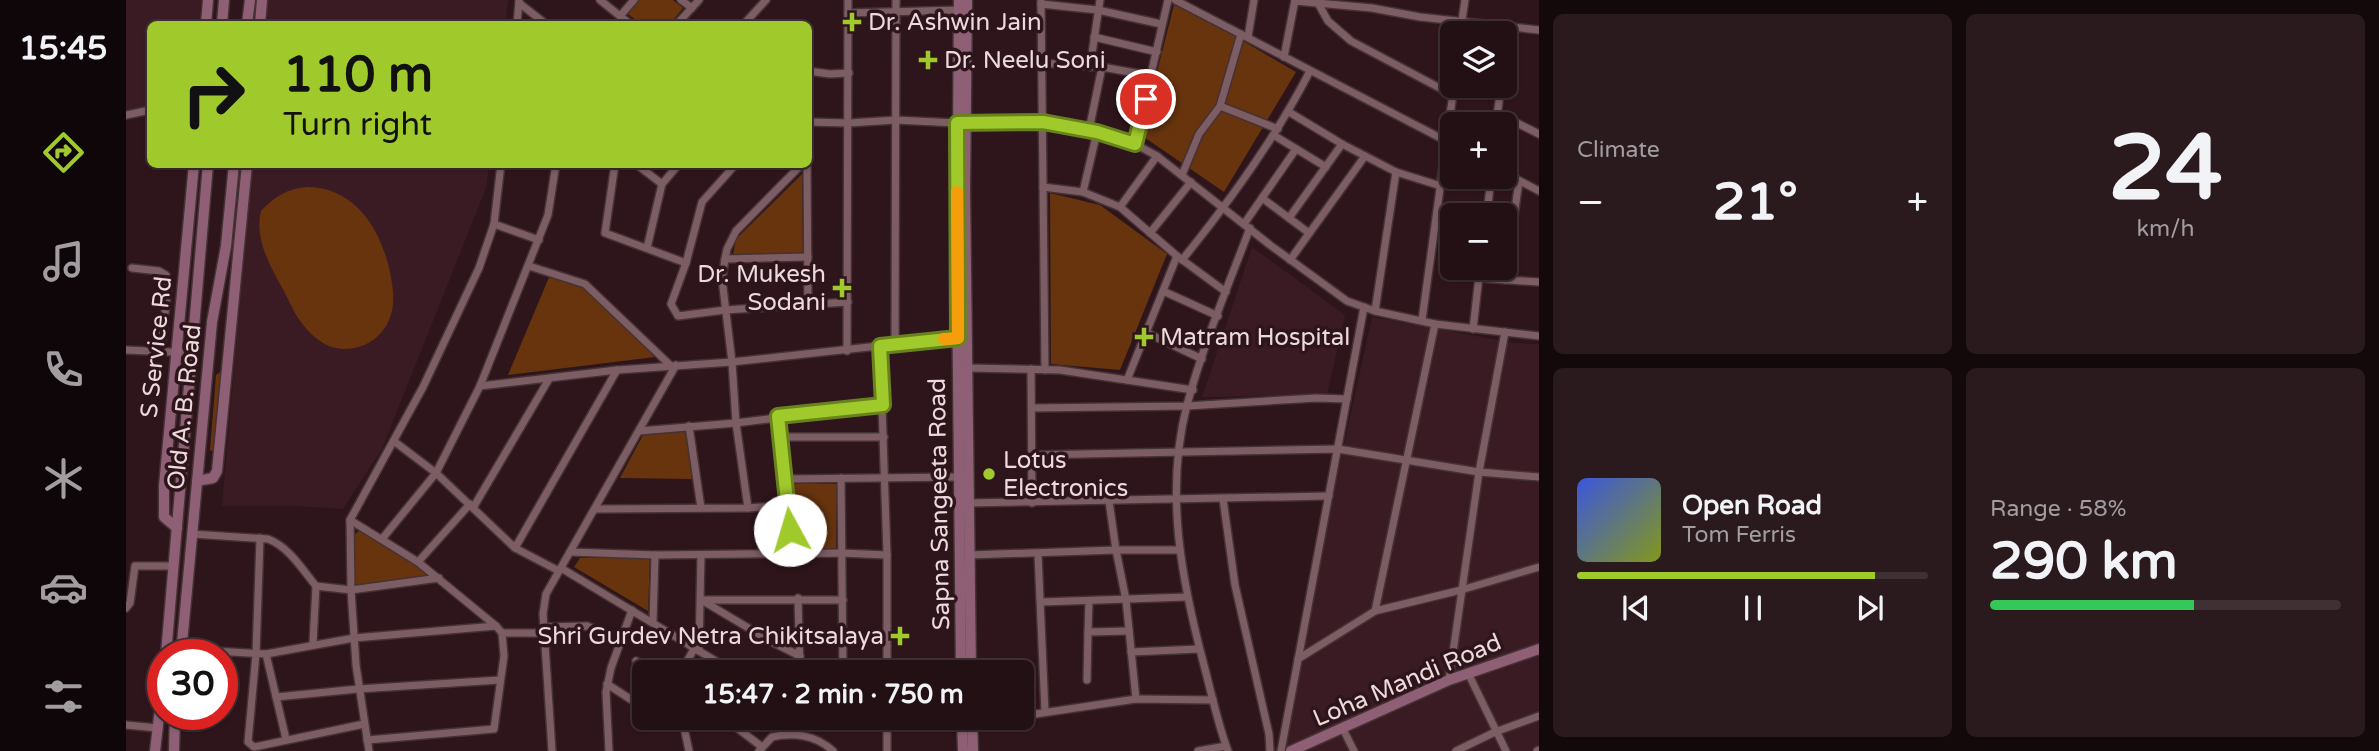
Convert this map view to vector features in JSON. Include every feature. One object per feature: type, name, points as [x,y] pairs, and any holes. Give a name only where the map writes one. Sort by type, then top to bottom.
[{"type":"main road","points":[[206,21],[208,0]]},
{"type":"main road","points":[[222,21],[225,0]]},
{"type":"main road","points":[[247,21],[250,0]]},
{"type":"main road","points":[[260,21],[262,0]]},
{"type":"main road","name":"Sapna Sangeeta Road","points":[[962,123],[967,0]]},
{"type":"main road","name":"Sapna Sangeeta Road","points":[[959,5],[965,189],[959,477],[961,660]]},
{"type":"main road","name":"S Service Rd","points":[[177,527],[164,517],[163,486],[194,168]]},
{"type":"main road","name":"Old A. B. Road","points":[[167,639],[208,168]]},
{"type":"main road","name":"Old A. B. Road","points":[[182,639],[212,322],[226,246],[234,168]]},
{"type":"main road","points":[[197,481],[213,478],[217,471],[247,168]]},
{"type":"main road","name":"Sapna Sangeeta Road","points":[[962,337],[967,368],[971,660]]},
{"type":"main road","name":"Loha Mandi Road","points":[[1291,751],[1449,680],[1539,649]]},
{"type":"main road","points":[[155,751],[157,730]]},
{"type":"main road","points":[[174,751],[175,730]]},
{"type":"main road","points":[[963,751],[966,730]]},
{"type":"main road","points":[[969,730],[973,751]]},
{"type":"street","points":[[600,0],[626,21]]},
{"type":"street","points":[[620,16],[634,0]]},
{"type":"street","points":[[681,0],[692,8]]},
{"type":"street","points":[[680,21],[699,0]]},
{"type":"street","points":[[747,21],[766,0]]},
{"type":"street","points":[[847,351],[848,0]]},
{"type":"street","points":[[895,344],[896,0]]},
{"type":"street","points":[[1090,66],[1100,0]]},
{"type":"street","points":[[1135,144],[1168,0]]},
{"type":"street","points":[[1175,0],[1440,138]]},
{"type":"street","points":[[1182,175],[1199,134],[1220,106],[1245,35],[1254,0]]},
{"type":"street","points":[[1284,57],[1295,0],[1462,21],[1465,0]]},
{"type":"street","points":[[517,21],[519,2]]},
{"type":"street","points":[[519,2],[542,21]]},
{"type":"street","points":[[1045,370],[1041,2],[1098,10],[1161,24]]},
{"type":"street","points":[[1318,3],[1328,21],[1351,41],[1440,88]]},
{"type":"street","points":[[848,13],[897,12],[959,5]]},
{"type":"street","points":[[1517,27],[1539,30]]},
{"type":"street","points":[[1094,37],[1157,52]]},
{"type":"street","points":[[1042,63],[1102,67],[1152,76]]},
{"type":"street","points":[[1083,192],[1102,67]]},
{"type":"street","points":[[1127,380],[1163,291],[1180,258],[1224,209],[1276,133],[1310,71]]},
{"type":"street","points":[[812,72],[830,75],[849,73]]},
{"type":"street","points":[[1220,106],[1276,133],[1326,167]]},
{"type":"street","points":[[126,115],[147,111]]},
{"type":"street","points":[[1289,112],[1396,172],[1440,186]]},
{"type":"street","points":[[812,122],[1043,122],[1093,131],[1135,144],[1157,156],[1347,301],[1375,311],[1435,324],[1539,336]]},
{"type":"street","points":[[1517,123],[1539,134]]},
{"type":"street","points":[[1289,218],[1342,144]]},
{"type":"street","points":[[1198,751],[1227,748],[1187,597],[1176,519],[1179,452],[1187,406],[1247,226],[1262,198],[1296,149]]},
{"type":"street","points":[[1120,207],[1157,156]]},
{"type":"street","points":[[1290,260],[1365,156]]},
{"type":"street","points":[[369,751],[358,689],[351,590],[350,520],[395,442],[479,268],[494,224],[501,168]]},
{"type":"street","points":[[382,539],[436,472],[480,386],[548,215],[555,168]]},
{"type":"street","points":[[614,168],[605,233],[686,263]]},
{"type":"street","points":[[641,168],[662,184]]},
{"type":"street","points":[[647,248],[662,184],[676,168]]},
{"type":"street","points":[[732,168],[702,202],[686,263],[671,304],[678,316],[725,310],[848,302]]},
{"type":"street","points":[[748,508],[736,423],[722,279],[725,259],[736,231],[801,168]]},
{"type":"street","points":[[805,168],[808,304]]},
{"type":"street","points":[[1375,311],[1396,172]]},
{"type":"street","points":[[1516,203],[1519,181],[1539,191]]},
{"type":"street","points":[[1150,233],[1191,182]]},
{"type":"street","points":[[1043,187],[1083,192],[1120,207],[1180,258],[1226,292]]},
{"type":"street","points":[[1422,320],[1441,189]]},
{"type":"street","points":[[1262,198],[1309,233]]},
{"type":"street","points":[[494,224],[539,240]]},
{"type":"street","points":[[725,259],[808,257]]},
{"type":"street","points":[[529,266],[585,284],[673,365]]},
{"type":"street","points":[[132,268],[159,271],[166,275],[168,285],[161,351]]},
{"type":"street","points":[[1473,329],[1479,280]]},
{"type":"street","points":[[1516,280],[1539,282]]},
{"type":"street","points":[[1163,291],[1218,316]]},
{"type":"street","points":[[1281,751],[1364,307]]},
{"type":"street","points":[[1375,611],[1435,324]]},
{"type":"street","points":[[1449,680],[1479,472],[1505,332]]},
{"type":"street","points":[[1147,333],[1202,359]]},
{"type":"street","points":[[480,386],[617,370],[847,351],[962,337]]},
{"type":"street","points":[[880,346],[887,555],[887,660]]},
{"type":"street","points":[[126,350],[193,353]]},
{"type":"street","points":[[552,751],[543,605],[546,594],[596,509],[673,365]]},
{"type":"street","points":[[967,368],[1045,370],[1192,390]]},
{"type":"street","points":[[1031,369],[1032,502]]},
{"type":"street","points":[[515,548],[617,370]]},
{"type":"street","points":[[418,562],[472,506],[549,379]]},
{"type":"street","points":[[1032,408],[1187,406],[1317,398],[1347,399]]},
{"type":"street","points":[[639,431],[736,423],[883,405]]},
{"type":"street","points":[[778,416],[793,555]]},
{"type":"street","points":[[689,426],[701,508]]},
{"type":"street","points":[[780,437],[884,437]]},
{"type":"street","points":[[395,442],[436,472],[515,548],[560,569],[713,660]]},
{"type":"street","points":[[1032,455],[1338,449],[1479,472],[1539,477]]},
{"type":"street","points":[[786,479],[959,477]]},
{"type":"street","points":[[841,478],[843,660]]},
{"type":"street","points":[[968,503],[1329,496]]},
{"type":"street","points":[[1223,499],[1235,585],[1269,734],[1270,751]]},
{"type":"street","points":[[1109,501],[1126,600],[1136,699]]},
{"type":"street","points":[[596,509],[748,508],[787,505]]},
{"type":"street","points":[[350,520],[418,562],[496,626],[502,634],[504,656],[494,729],[367,740]]},
{"type":"street","points":[[192,534],[268,538],[284,547],[316,586],[313,643]]},
{"type":"street","points":[[260,538],[256,653],[248,742],[254,747],[364,724]]},
{"type":"street","points":[[970,555],[1180,550]]},
{"type":"street","points":[[570,552],[655,555],[887,555]]},
{"type":"street","points":[[1038,554],[1045,712]]},
{"type":"street","points":[[653,622],[655,555]]},
{"type":"street","points":[[689,660],[696,650],[701,600],[701,555]]},
{"type":"street","points":[[126,608],[130,603],[129,579],[135,566],[174,566]]},
{"type":"street","points":[[1298,659],[1375,611],[1539,567]]},
{"type":"street","points":[[316,586],[351,590],[439,578]]},
{"type":"street","points":[[1041,603],[1187,597]]},
{"type":"street","points":[[798,598],[800,660]]},
{"type":"street","points":[[701,600],[843,600]]},
{"type":"street","points":[[701,600],[800,656]]},
{"type":"street","points":[[1087,680],[1089,601]]},
{"type":"street","points":[[609,751],[607,684],[632,610]]},
{"type":"street","points":[[238,653],[266,654],[313,643],[354,638],[496,626]]},
{"type":"street","points":[[502,634],[587,626],[597,630]]},
{"type":"street","points":[[1088,632],[1129,631]]},
{"type":"street","points":[[1131,652],[1199,649]]},
{"type":"street","points":[[266,654],[286,739]]},
{"type":"street","points":[[1468,673],[1506,751]]},
{"type":"street","points":[[276,697],[500,680]]},
{"type":"street","points":[[607,684],[632,700]]},
{"type":"street","points":[[1034,714],[1136,699],[1213,699]]},
{"type":"street","points":[[1456,751],[1539,716]]},
{"type":"street","points":[[126,725],[147,727]]},
{"type":"street","points":[[1343,729],[1354,751]]},
{"type":"street","points":[[685,730],[689,751]]},
{"type":"street","points":[[738,730],[761,749],[772,737],[797,733],[819,741],[833,751]]},
{"type":"street","points":[[887,730],[887,751]]},
{"type":"shaded area","points":[[126,0],[201,0],[199,21],[147,21],[147,111],[126,115]]},
{"type":"shaded area","points":[[267,0],[508,0],[505,21],[264,21]]},
{"type":"shaded area","points":[[639,0],[673,0],[683,8],[672,21],[637,21],[628,14]]},
{"type":"shaded area","points":[[1175,1],[1296,72],[1224,192],[1141,135]]},
{"type":"shaded area","points":[[252,168],[489,168],[486,188],[382,449],[343,509],[222,506]]},
{"type":"shaded area","points":[[802,174],[803,254],[733,255],[736,239]]},
{"type":"shaded area","points":[[308,187],[325,189],[353,203],[373,227],[386,256],[393,290],[391,314],[378,336],[361,346],[342,349],[332,347],[312,334],[295,313],[263,247],[259,223],[261,211],[282,194]]},
{"type":"shaded area","points":[[1050,193],[1100,205],[1167,254],[1120,370],[1051,364]]},
{"type":"shaded area","points":[[1252,247],[1345,315],[1327,395],[1202,397]]},
{"type":"shaded area","points":[[550,275],[583,285],[655,357],[508,375]]},
{"type":"shaded area","points":[[1372,317],[1514,343],[1539,344],[1539,751],[1262,751],[1278,746]]},
{"type":"shaded area","points":[[228,366],[219,454],[210,450],[216,375]]},
{"type":"shaded area","points":[[686,431],[692,479],[620,478],[643,435]]},
{"type":"shaded area","points":[[794,483],[837,484],[836,551],[796,552]]},
{"type":"shaded area","points":[[363,528],[439,578],[351,590],[351,537]]},
{"type":"shaded area","points":[[650,556],[648,611],[574,567],[580,558]]},
{"type":"slow traffic","points":[[944,339],[958,338],[957,192]]},
{"type":"place","name":"Dr. Ashwin Jain","points":[[852,22]]},
{"type":"place","name":"Dr. Neelu Soni","points":[[928,60]]},
{"type":"place","name":"Dr. Mukesh Sodani","points":[[842,288]]},
{"type":"place","name":"Matram Hospital","points":[[1144,337]]},
{"type":"place","name":"Lotus Electronics","points":[[989,474]]},
{"type":"place","name":"Shri Gurdev Netra Chikitsalaya","points":[[900,636]]},
{"type":"route","points":[[790,530],[778,416],[883,405],[880,346],[958,338],[957,123],[1043,122],[1097,132],[1135,144],[1146,99]]}]
